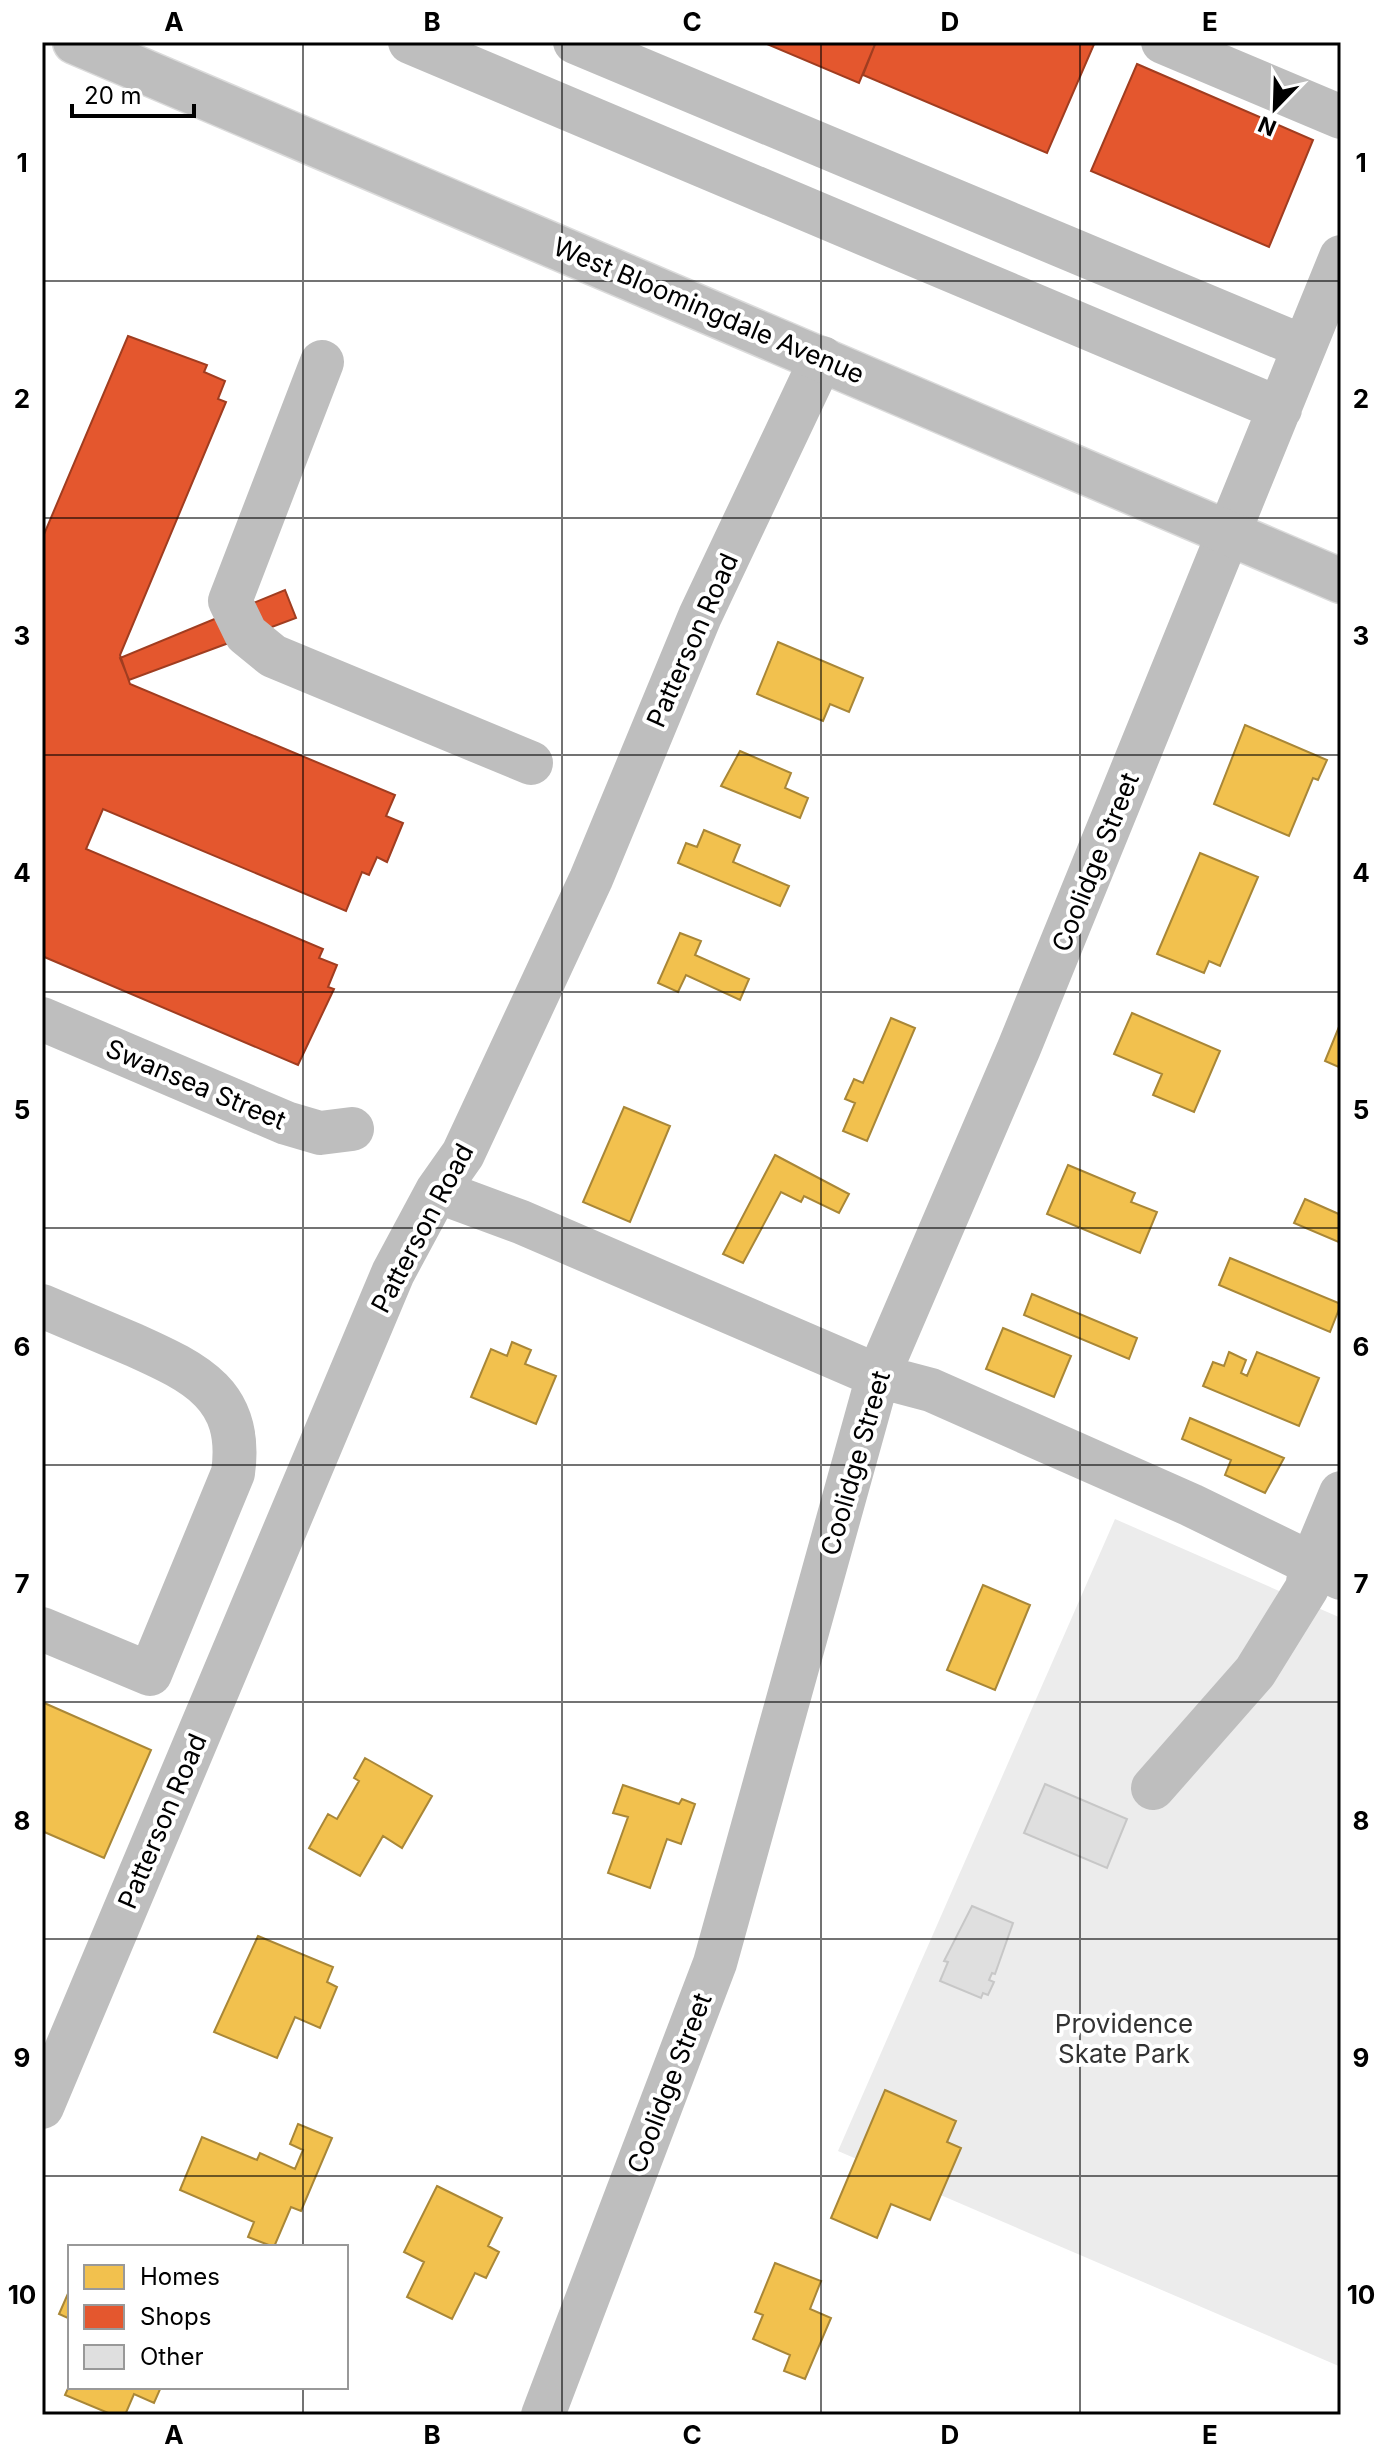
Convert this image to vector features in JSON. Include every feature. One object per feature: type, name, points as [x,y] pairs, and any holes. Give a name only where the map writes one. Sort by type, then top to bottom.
[{"type":"street","name":"West Bloomingdale Avenue","points":[[75,42],[1341,581]]},
{"type":"street","points":[[410,42],[1280,409]]},
{"type":"street","points":[[575,42],[633,53],[1304,347]]},
{"type":"street","points":[[1163,42],[1341,117]]},
{"type":"street","points":[[603,123],[633,53]]},
{"type":"street","name":"Coolidge Street","points":[[543,2415],[715,1963],[878,1376],[1025,1033],[1341,257]]},
{"type":"street","name":"Patterson Road","points":[[42,2107],[393,1273],[437,1191],[463,1154],[591,879],[700,616],[822,358]]},
{"type":"street","points":[[322,362],[230,601],[246,634],[273,656],[531,763]]},
{"type":"street","name":"Swansea Street","points":[[42,1019],[286,1123],[320,1133],[352,1129]]},
{"type":"street","points":[[437,1191],[521,1222],[878,1376],[946,1397],[1191,1505],[1326,1571]]},
{"type":"street","points":[[42,1306],[187,1368],[212,1389],[229,1415],[237,1444],[233,1473],[150,1674],[42,1629]]},
{"type":"street","points":[[1153,1788],[1255,1672],[1307,1588],[1326,1571],[1341,1493]]},
{"type":"green space","name":"Providence Skate Park","points":[[1115,1519],[1341,1618],[1341,2367],[838,2151]]},
{"type":"building: Homes","points":[[778,642],[863,678],[849,712],[830,704],[823,721],[757,694]]},
{"type":"building: Homes","points":[[1245,725],[1327,760],[1318,780],[1313,778],[1289,836],[1214,804]]},
{"type":"building: Homes","points":[[740,751],[791,773],[785,788],[808,798],[800,818],[721,786]]},
{"type":"building: Homes","points":[[704,830],[740,845],[733,862],[789,886],[780,906],[678,863],[686,843],[697,847]]},
{"type":"building: Homes","points":[[1200,853],[1258,877],[1220,966],[1209,961],[1204,973],[1157,954]]},
{"type":"building: Homes","points":[[680,933],[701,941],[695,955],[749,979],[740,1000],[686,975],[678,992],[658,983]]},
{"type":"building: Homes","points":[[1132,1013],[1220,1051],[1194,1112],[1153,1095],[1162,1074],[1114,1054]]},
{"type":"building: Homes","points":[[891,1018],[915,1028],[867,1141],[843,1131],[855,1103],[845,1099],[854,1079],[863,1083]]},
{"type":"building: Homes","points":[[1341,1022],[1341,1068],[1325,1061]]},
{"type":"building: Homes","points":[[624,1107],[670,1126],[630,1222],[583,1202]]},
{"type":"building: Homes","points":[[775,1155],[849,1194],[839,1213],[804,1196],[801,1202],[781,1192],[743,1263],[723,1254]]},
{"type":"building: Homes","points":[[1068,1165],[1135,1193],[1131,1202],[1157,1212],[1140,1253],[1047,1214]]},
{"type":"building: Homes","points":[[1305,1199],[1341,1215],[1341,1243],[1294,1223]]},
{"type":"building: Homes","points":[[1230,1258],[1341,1304],[1330,1332],[1219,1285]]},
{"type":"building: Homes","points":[[1032,1294],[1137,1338],[1129,1359],[1024,1315]]},
{"type":"building: Homes","points":[[1003,1328],[1071,1356],[1054,1397],[986,1369]]},
{"type":"building: Homes","points":[[512,1342],[531,1350],[525,1364],[556,1376],[536,1424],[471,1397],[491,1349],[507,1356]]},
{"type":"building: Homes","points":[[1229,1352],[1246,1360],[1241,1373],[1247,1376],[1257,1352],[1319,1378],[1299,1426],[1203,1386],[1213,1362],[1224,1366]]},
{"type":"building: Homes","points":[[1190,1418],[1284,1458],[1265,1493],[1225,1475],[1231,1460],[1182,1439]]},
{"type":"building: Homes","points":[[983,1585],[1030,1605],[995,1690],[947,1670]]},
{"type":"building: Homes","points":[[42,1702],[151,1750],[104,1858],[42,1831]]},
{"type":"building: Homes","points":[[365,1758],[432,1796],[402,1848],[383,1836],[360,1876],[309,1848],[328,1814],[337,1819],[359,1781],[354,1778]]},
{"type":"building: Homes","points":[[623,1785],[679,1804],[682,1799],[695,1804],[681,1844],[667,1839],[650,1888],[608,1873],[628,1817],[613,1813]]},
{"type":"building: Homes","points":[[258,1936],[333,1967],[327,1982],[337,1987],[320,2028],[295,2017],[277,2058],[214,2032]]},
{"type":"building: Homes","points":[[885,2090],[956,2121],[947,2142],[961,2148],[930,2220],[891,2204],[877,2238],[831,2218]]},
{"type":"building: Homes","points":[[298,2124],[332,2138],[301,2211],[291,2207],[275,2245],[248,2237],[254,2222],[180,2190],[202,2137],[257,2160],[260,2153],[295,2169],[303,2150],[290,2144]]},
{"type":"building: Homes","points":[[437,2186],[502,2218],[488,2246],[499,2252],[486,2278],[475,2273],[452,2319],[407,2297],[424,2262],[404,2252]]},
{"type":"building: Homes","points":[[775,2263],[821,2281],[810,2309],[831,2318],[805,2379],[784,2371],[790,2355],[753,2339],[763,2315],[755,2312]]},
{"type":"building: Homes","points":[[68,2294],[68,2318],[59,2314]]},
{"type":"building: Homes","points":[[68,2388],[160,2389],[154,2403],[134,2394],[125,2415],[113,2415],[65,2395]]},
{"type":"building: Shops","points":[[762,42],[876,42],[859,83]]},
{"type":"building: Shops","points":[[876,42],[1095,42],[1047,153],[863,75]]},
{"type":"building: Shops","points":[[1137,64],[1313,140],[1269,247],[1091,171]]},
{"type":"building: Shops","points":[[128,336],[207,365],[204,372],[225,381],[218,399],[226,402],[120,655],[130,684],[395,795],[386,816],[403,823],[387,862],[377,857],[369,875],[362,872],[346,911],[103,809],[86,849],[323,949],[319,958],[337,965],[328,987],[334,989],[298,1065],[42,956],[42,539]]},
{"type":"building: Shops","points":[[285,590],[296,618],[129,680],[120,658]]},
{"type":"building: Other","points":[[1045,1784],[1127,1819],[1107,1868],[1024,1833]]},
{"type":"building: Other","points":[[972,1906],[1013,1923],[995,1974],[992,1973],[989,1980],[994,1982],[988,1995],[983,1993],[981,1998],[940,1981],[948,1962],[944,1961]]}]
